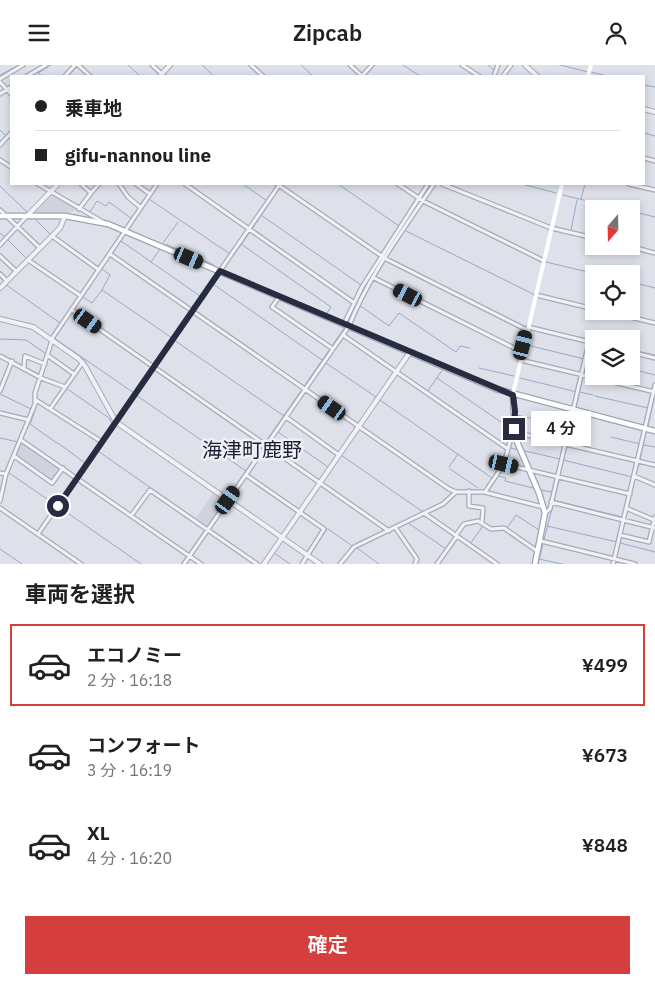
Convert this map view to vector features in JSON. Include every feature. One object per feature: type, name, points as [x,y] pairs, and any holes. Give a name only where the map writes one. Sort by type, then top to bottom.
[{"type":"main road","points":[[535,564],[541,541],[544,510],[514,431],[515,411],[513,395],[562,185]]},
{"type":"main road","points":[[0,216],[64,216],[108,224],[513,395],[655,431]]},
{"type":"street","points":[[0,93],[8,88],[0,80],[23,65]]},
{"type":"street","points":[[29,75],[46,65]]},
{"type":"street","points":[[65,75],[77,65],[89,75]]},
{"type":"street","points":[[152,65],[162,75],[170,65]]},
{"type":"street","points":[[251,65],[262,75]]},
{"type":"street","points":[[350,65],[361,75]]},
{"type":"street","points":[[363,75],[372,65]]},
{"type":"street","points":[[462,65],[477,75]]},
{"type":"street","points":[[525,65],[536,75]]},
{"type":"street","points":[[0,145],[10,134]]},
{"type":"street","points":[[40,185],[108,224]]},
{"type":"street","points":[[0,245],[57,185]]},
{"type":"street","points":[[82,185],[91,193]]},
{"type":"street","points":[[79,209],[98,185]]},
{"type":"street","points":[[120,185],[128,197],[141,208]]},
{"type":"street","points":[[137,185],[150,194]]},
{"type":"street","points":[[0,501],[6,474],[36,400],[52,340],[157,185]]},
{"type":"street","points":[[186,185],[353,301]]},
{"type":"street","points":[[38,534],[278,185]]},
{"type":"street","points":[[280,185],[384,257],[527,329],[585,341]]},
{"type":"street","points":[[399,185],[421,200],[544,261]]},
{"type":"street","points":[[421,200],[428,185]]},
{"type":"street","points":[[347,325],[353,301],[433,185]]},
{"type":"street","points":[[444,185],[551,228],[585,236]]},
{"type":"street","points":[[633,185],[655,190]]},
{"type":"street","points":[[0,210],[39,247]]},
{"type":"street","points":[[0,288],[60,227],[64,216]]},
{"type":"street","points":[[51,236],[99,270]]},
{"type":"street","points":[[640,249],[655,253]]},
{"type":"street","points":[[110,254],[456,492],[484,492],[549,511],[585,365]]},
{"type":"street","points":[[0,256],[16,271]]},
{"type":"street","points":[[184,564],[188,555],[342,335],[384,257]]},
{"type":"street","points":[[27,259],[81,296]]},
{"type":"street","points":[[0,275],[6,281]]},
{"type":"street","points":[[374,278],[522,352]]},
{"type":"street","points":[[536,295],[585,307]]},
{"type":"street","points":[[279,296],[272,307],[332,348]]},
{"type":"street","points":[[72,310],[388,531]]},
{"type":"street","points":[[0,319],[33,327],[83,362],[116,422],[320,564]]},
{"type":"street","points":[[640,319],[655,323]]},
{"type":"street","points":[[342,335],[508,449]]},
{"type":"street","points":[[264,564],[410,352]]},
{"type":"street","points":[[640,354],[655,357]]},
{"type":"street","points":[[47,355],[74,374]]},
{"type":"street","points":[[0,356],[24,367],[41,378],[65,387]]},
{"type":"street","points":[[24,367],[25,356],[45,364]]},
{"type":"street","points":[[520,360],[654,392]]},
{"type":"street","points":[[0,391],[12,361]]},
{"type":"street","points":[[50,409],[83,362]]},
{"type":"street","points":[[613,564],[655,385]]},
{"type":"street","points":[[36,400],[102,442]]},
{"type":"street","points":[[0,413],[29,420]]},
{"type":"street","points":[[286,417],[340,455]]},
{"type":"street","points":[[484,492],[504,464],[514,431],[655,465]]},
{"type":"street","points":[[21,440],[201,564]]},
{"type":"street","points":[[14,457],[52,483],[62,468]]},
{"type":"street","points":[[504,464],[630,494]]},
{"type":"street","points":[[0,473],[6,474]]},
{"type":"street","points":[[246,474],[324,529],[302,564]]},
{"type":"street","points":[[634,476],[655,485]]},
{"type":"street","points":[[131,516],[150,490],[258,564]]},
{"type":"street","points":[[469,491],[469,506],[482,508],[482,523]]},
{"type":"street","points":[[340,564],[354,547],[443,504],[456,492]]},
{"type":"street","points":[[551,502],[654,527]]},
{"type":"street","points":[[0,508],[82,564]]},
{"type":"street","points":[[620,535],[649,542],[654,527],[654,519],[626,508]]},
{"type":"street","points":[[424,513],[498,564]]},
{"type":"street","points":[[438,564],[464,524],[478,521],[491,529],[504,528],[538,551]]},
{"type":"street","points":[[395,527],[417,559],[415,564]]},
{"type":"street","points":[[541,541],[635,564]]},
{"type":"shaded area","points":[[50,195],[77,209],[68,214],[33,213]]},
{"type":"shaded area","points":[[22,442],[61,469],[52,482],[16,456]]},
{"type":"shaded area","points":[[214,492],[224,500],[207,526],[196,518]]},
{"type":"waterway","points":[[0,75],[19,65]]},
{"type":"waterway","points":[[41,75],[38,73],[51,65]]},
{"type":"waterway","points":[[128,65],[139,75]]},
{"type":"waterway","points":[[202,65],[213,75]]},
{"type":"waterway","points":[[301,65],[312,75]]},
{"type":"waterway","points":[[366,75],[375,65]]},
{"type":"waterway","points":[[403,65],[418,75]]},
{"type":"waterway","points":[[488,65],[495,71]]},
{"type":"waterway","points":[[560,65],[588,72]]},
{"type":"waterway","points":[[69,75],[78,66]]},
{"type":"waterway","points":[[591,72],[603,75]]},
{"type":"waterway","points":[[645,85],[655,87]]},
{"type":"waterway","points":[[0,130],[5,135]]},
{"type":"waterway","points":[[0,142],[10,131]]},
{"type":"waterway","points":[[645,133],[655,136]]},
{"type":"waterway","points":[[645,160],[655,163]]},
{"type":"waterway","points":[[244,185],[267,201]]},
{"type":"waterway","points":[[339,185],[399,226]]},
{"type":"waterway","points":[[398,234],[430,185]]},
{"type":"waterway","points":[[526,185],[556,193]]},
{"type":"waterway","points":[[581,199],[585,185]]},
{"type":"waterway","points":[[0,186],[27,212]]},
{"type":"waterway","points":[[252,229],[280,187]]},
{"type":"waterway","points":[[563,195],[585,200]]},
{"type":"waterway","points":[[149,199],[230,254]]},
{"type":"waterway","points":[[571,230],[577,200]]},
{"type":"waterway","points":[[90,212],[97,201],[106,206],[109,202],[132,219]]},
{"type":"waterway","points":[[640,213],[655,217]]},
{"type":"waterway","points":[[261,215],[361,285]]},
{"type":"waterway","points":[[34,218],[50,234]]},
{"type":"waterway","points":[[163,243],[178,222]]},
{"type":"waterway","points":[[406,231],[533,294]]},
{"type":"waterway","points":[[233,256],[250,232]]},
{"type":"waterway","points":[[0,233],[5,237]]},
{"type":"waterway","points":[[0,242],[8,234]]},
{"type":"waterway","points":[[7,239],[25,257]]},
{"type":"waterway","points":[[121,241],[200,296]]},
{"type":"waterway","points":[[166,244],[181,251]]},
{"type":"waterway","points":[[241,244],[331,307],[327,313]]},
{"type":"waterway","points":[[151,262],[160,249]]},
{"type":"waterway","points":[[186,253],[201,259]]},
{"type":"waterway","points":[[83,257],[99,267]]},
{"type":"waterway","points":[[203,260],[214,265]]},
{"type":"waterway","points":[[363,288],[381,260]]},
{"type":"waterway","points":[[546,262],[585,271]]},
{"type":"waterway","points":[[102,269],[110,275],[102,290],[172,338]]},
{"type":"waterway","points":[[376,277],[494,336]]},
{"type":"waterway","points":[[5,284],[60,323]]},
{"type":"waterway","points":[[204,299],[213,284],[322,360]]},
{"type":"waterway","points":[[640,284],[655,288]]},
{"type":"waterway","points":[[83,297],[92,303],[102,290]]},
{"type":"waterway","points":[[359,305],[389,326],[399,313],[456,352],[460,346],[470,348]]},
{"type":"waterway","points":[[227,498],[345,327],[350,314]]},
{"type":"waterway","points":[[531,326],[585,339]]},
{"type":"waterway","points":[[349,329],[406,353]]},
{"type":"waterway","points":[[54,338],[134,393]]},
{"type":"waterway","points":[[497,338],[508,343]]},
{"type":"waterway","points":[[0,339],[26,340],[45,353]]},
{"type":"waterway","points":[[174,340],[284,416]]},
{"type":"waterway","points":[[511,344],[520,349]]},
{"type":"waterway","points":[[527,345],[584,359]]},
{"type":"waterway","points":[[640,352],[655,355]]},
{"type":"waterway","points":[[49,354],[74,372]]},
{"type":"waterway","points":[[414,357],[431,364]]},
{"type":"waterway","points":[[74,372],[80,363]]},
{"type":"waterway","points":[[326,363],[376,397]]},
{"type":"waterway","points":[[427,392],[443,369],[438,367]]},
{"type":"waterway","points":[[479,368],[514,376]]},
{"type":"waterway","points":[[584,374],[585,369]]},
{"type":"waterway","points":[[640,371],[655,375]]},
{"type":"waterway","points":[[67,382],[72,375]]},
{"type":"waterway","points":[[576,408],[583,376]]},
{"type":"waterway","points":[[437,378],[511,429],[507,446]]},
{"type":"waterway","points":[[520,378],[577,392]]},
{"type":"waterway","points":[[66,388],[109,418],[112,424],[101,439]]},
{"type":"waterway","points":[[580,392],[593,395]]},
{"type":"waterway","points":[[0,394],[31,409]]},
{"type":"waterway","points":[[648,426],[655,394]]},
{"type":"waterway","points":[[136,395],[246,471]]},
{"type":"waterway","points":[[595,396],[648,408]]},
{"type":"waterway","points":[[380,400],[492,478],[495,475]]},
{"type":"waterway","points":[[34,414],[30,424],[57,443]]},
{"type":"waterway","points":[[517,415],[567,427]]},
{"type":"waterway","points":[[567,443],[574,416]]},
{"type":"waterway","points":[[278,432],[328,467]]},
{"type":"waterway","points":[[640,460],[646,432]]},
{"type":"waterway","points":[[311,433],[338,452]]},
{"type":"waterway","points":[[611,437],[640,444]]},
{"type":"waterway","points":[[0,438],[18,442]]},
{"type":"waterway","points":[[58,443],[85,463],[99,442]]},
{"type":"waterway","points":[[644,445],[655,447]]},
{"type":"waterway","points":[[564,455],[566,446]]},
{"type":"waterway","points":[[511,448],[518,450]]},
{"type":"waterway","points":[[98,451],[205,526]]},
{"type":"waterway","points":[[525,451],[560,459]]},
{"type":"waterway","points":[[449,467],[458,454]]},
{"type":"waterway","points":[[341,455],[423,512],[406,520]]},
{"type":"waterway","points":[[563,460],[632,477]]},
{"type":"waterway","points":[[636,474],[639,463]]},
{"type":"waterway","points":[[450,469],[478,488]]},
{"type":"waterway","points":[[9,473],[56,505]]},
{"type":"waterway","points":[[247,474],[299,510]]},
{"type":"waterway","points":[[498,476],[506,478],[505,481],[533,488]]},
{"type":"waterway","points":[[630,498],[635,479]]},
{"type":"waterway","points":[[540,490],[552,492]]},
{"type":"waterway","points":[[553,500],[622,517]]},
{"type":"waterway","points":[[189,553],[225,501]]},
{"type":"waterway","points":[[628,507],[629,502]]},
{"type":"waterway","points":[[544,540],[553,504]]},
{"type":"waterway","points":[[59,507],[141,564]]},
{"type":"waterway","points":[[625,518],[628,510]]},
{"type":"waterway","points":[[303,512],[327,529],[309,555]]},
{"type":"waterway","points":[[507,528],[516,515],[539,530]]},
{"type":"waterway","points":[[408,523],[446,549],[454,537]]},
{"type":"waterway","points":[[470,544],[483,526]]},
{"type":"waterway","points":[[547,526],[617,542]]},
{"type":"waterway","points":[[210,529],[260,564]]},
{"type":"waterway","points":[[328,529],[351,545]]},
{"type":"waterway","points":[[620,543],[655,552]]},
{"type":"waterway","points":[[538,564],[543,544]]},
{"type":"waterway","points":[[357,548],[379,564]]},
{"type":"waterway","points":[[0,549],[22,564]]},
{"type":"waterway","points":[[274,553],[290,564]]},
{"type":"waterway","points":[[181,564],[187,556]]},
{"type":"waterway","points":[[539,559],[562,564]]},
{"type":"district","name":"海津町鹿野","points":[[252,450]]},
{"type":"route","points":[[58,506],[220,271],[513,395],[515,403],[514,429]]}]
